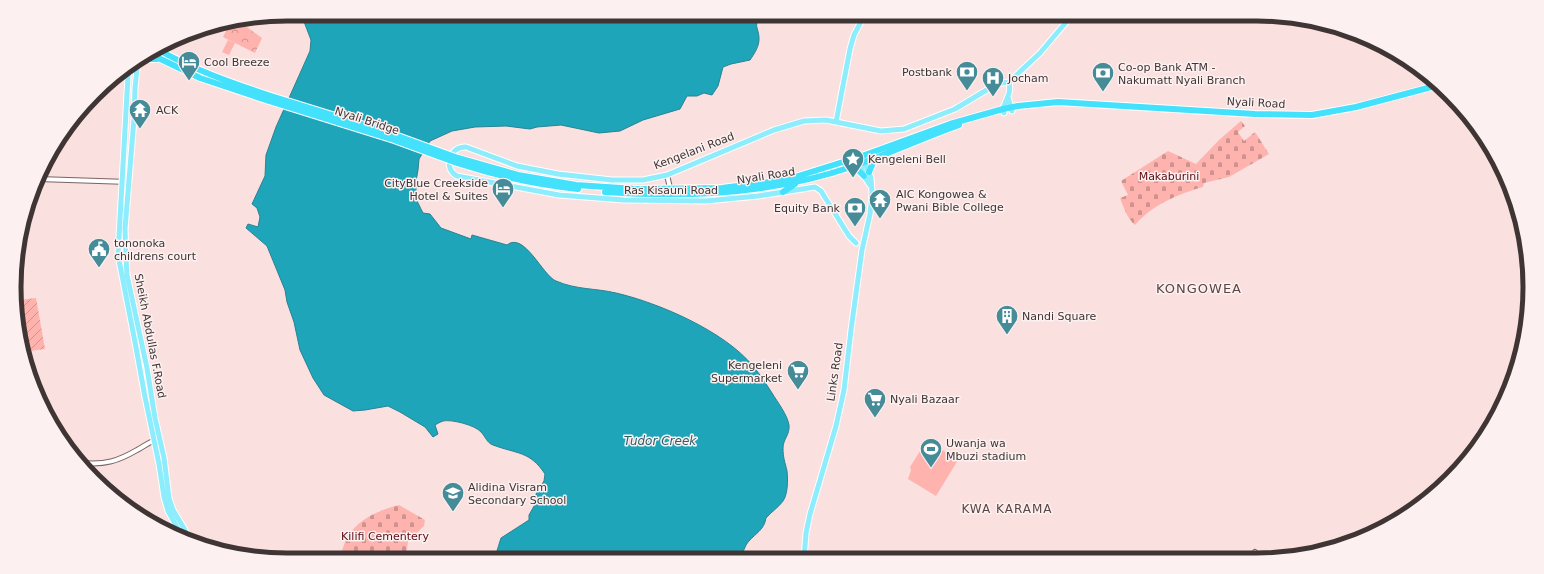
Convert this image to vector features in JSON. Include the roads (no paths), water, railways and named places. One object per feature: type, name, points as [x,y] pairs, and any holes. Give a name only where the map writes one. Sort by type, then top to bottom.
[{"type":"highway","points":[[162,52],[205,73],[270,98]]},
{"type":"highway","points":[[155,57],[200,78],[270,98]]},
{"type":"highway","points":[[151,59],[160,60]]},
{"type":"highway","name":"Nyali Road","points":[[458,160],[505,177],[556,187],[624,193],[704,194],[773,186],[851,167],[861,160],[950,124],[1012,109],[1068,103],[1255,114],[1312,114],[1356,107],[1432,87]]},
{"type":"highway","name":"Nyali Bridge","points":[[270,98],[389,139],[458,160]]},
{"type":"highway","name":"Nyali Road","points":[[458,160],[552,182],[612,188],[722,188],[792,178],[861,160],[879,157],[939,132],[1003,111]]},
{"type":"highway","points":[[851,167],[867,174],[873,163],[879,157]]},
{"type":"highway","points":[[783,192],[798,181]]},
{"type":"highway","points":[[704,194],[706,201]]},
{"type":"main road","points":[[836,122],[850,49],[854,35],[861,21]]},
{"type":"main road","points":[[1012,109],[1008,97],[1009,82],[1040,53],[1067,21]]},
{"type":"main road","name":"Sheikh Abdullas F.Road","points":[[138,67],[125,240],[127,275],[160,441],[170,502],[186,533]]},
{"type":"main road","name":"Sheikh Abdullas F.Road","points":[[128,74],[118,255],[166,507],[179,530]]},
{"type":"main road","name":"Kengelani Road","points":[[457,176],[450,169],[452,154],[457,148],[463,147],[517,166],[558,174],[621,180],[643,180],[667,174],[793,123],[816,120],[836,122],[881,131],[904,129],[955,109],[996,84],[1009,82]]},
{"type":"main road","points":[[1003,111],[1005,101],[1008,97]]},
{"type":"main road","name":"Links Road","points":[[804,553],[809,521],[836,426],[844,390],[862,250],[870,214],[872,192],[861,160]]},
{"type":"main road","name":"Ras Kisauni Road","points":[[457,176],[540,192],[587,198],[706,201],[783,192],[813,186],[817,187],[821,191],[849,236],[856,243]]},
{"type":"street","points":[[667,174],[670,188]]},
{"type":"street","points":[[44,179],[129,182]]},
{"type":"street","points":[[856,243],[864,244]]},
{"type":"street","name":"Ras Kisauni Road","points":[[856,243],[862,250]]},
{"type":"street","points":[[88,463],[108,463],[145,445],[160,441]]},
{"type":"water","name":"Tudor Creek","points":[[304,21],[757,21],[759,42],[750,60],[723,67],[718,86],[712,95],[704,93],[697,96],[687,96],[680,109],[643,120],[620,131],[599,133],[561,125],[530,129],[506,126],[475,127],[452,131],[430,141],[419,159],[416,181],[416,199],[423,213],[430,214],[441,228],[471,239],[472,235],[507,245],[513,242],[520,244],[527,249],[545,271],[556,281],[571,286],[616,293],[671,311],[708,330],[725,341],[741,353],[753,366],[763,379],[788,421],[789,428],[783,448],[788,478],[785,498],[766,518],[762,528],[748,543],[742,553],[496,553],[501,538],[529,520],[529,515],[537,501],[536,494],[544,481],[545,474],[534,461],[522,454],[491,444],[478,429],[463,423],[443,421],[435,425],[438,434],[433,437],[425,427],[388,406],[353,411],[324,395],[313,378],[300,350],[285,290],[267,246],[246,228],[248,224],[258,227],[260,217],[257,208],[252,204],[265,176],[266,155],[276,127],[310,51],[311,40]]},
{"type":"place","name":"Cool Breeze","points":[[189,82]]},
{"type":"place","name":"Postbank","points":[[967,92]]},
{"type":"place","name":"Co-op Bank ATM - Nakumatt Nyali Branch","points":[[1103,92]]},
{"type":"place","name":"Jocham","points":[[993,98]]},
{"type":"place","name":"ACK","points":[[140,130]]},
{"type":"place","name":"Kengeleni Bell","points":[[853,178]]},
{"type":"place","name":"CityBlue Creekside Hotel & Suites","points":[[503,208]]},
{"type":"place","name":"AIC Kongowea & Pwani Bible College","points":[[880,220]]},
{"type":"place","name":"Equity Bank","points":[[855,228]]},
{"type":"place","name":"tononoka childrens court","points":[[99,268]]},
{"type":"place","name":"Nandi Square","points":[[1007,336]]},
{"type":"place","name":"Kengeleni Supermarket","points":[[798,390]]},
{"type":"place","name":"Nyali Bazaar","points":[[875,418]]},
{"type":"place","name":"Uwanja wa Mbuzi stadium","points":[[931,468]]},
{"type":"place","name":"Alidina Visram Secondary School","points":[[453,512]]},
{"type":"district","name":"KONGOWEA","points":[[1199,288]]},
{"type":"district","name":"KWA KARAMA","points":[[1007,509]]},
{"type":"park label","name":"Makaburini","points":[[1169,176]]},
{"type":"park label","name":"Kilifi Cementery","points":[[385,536]]}]
